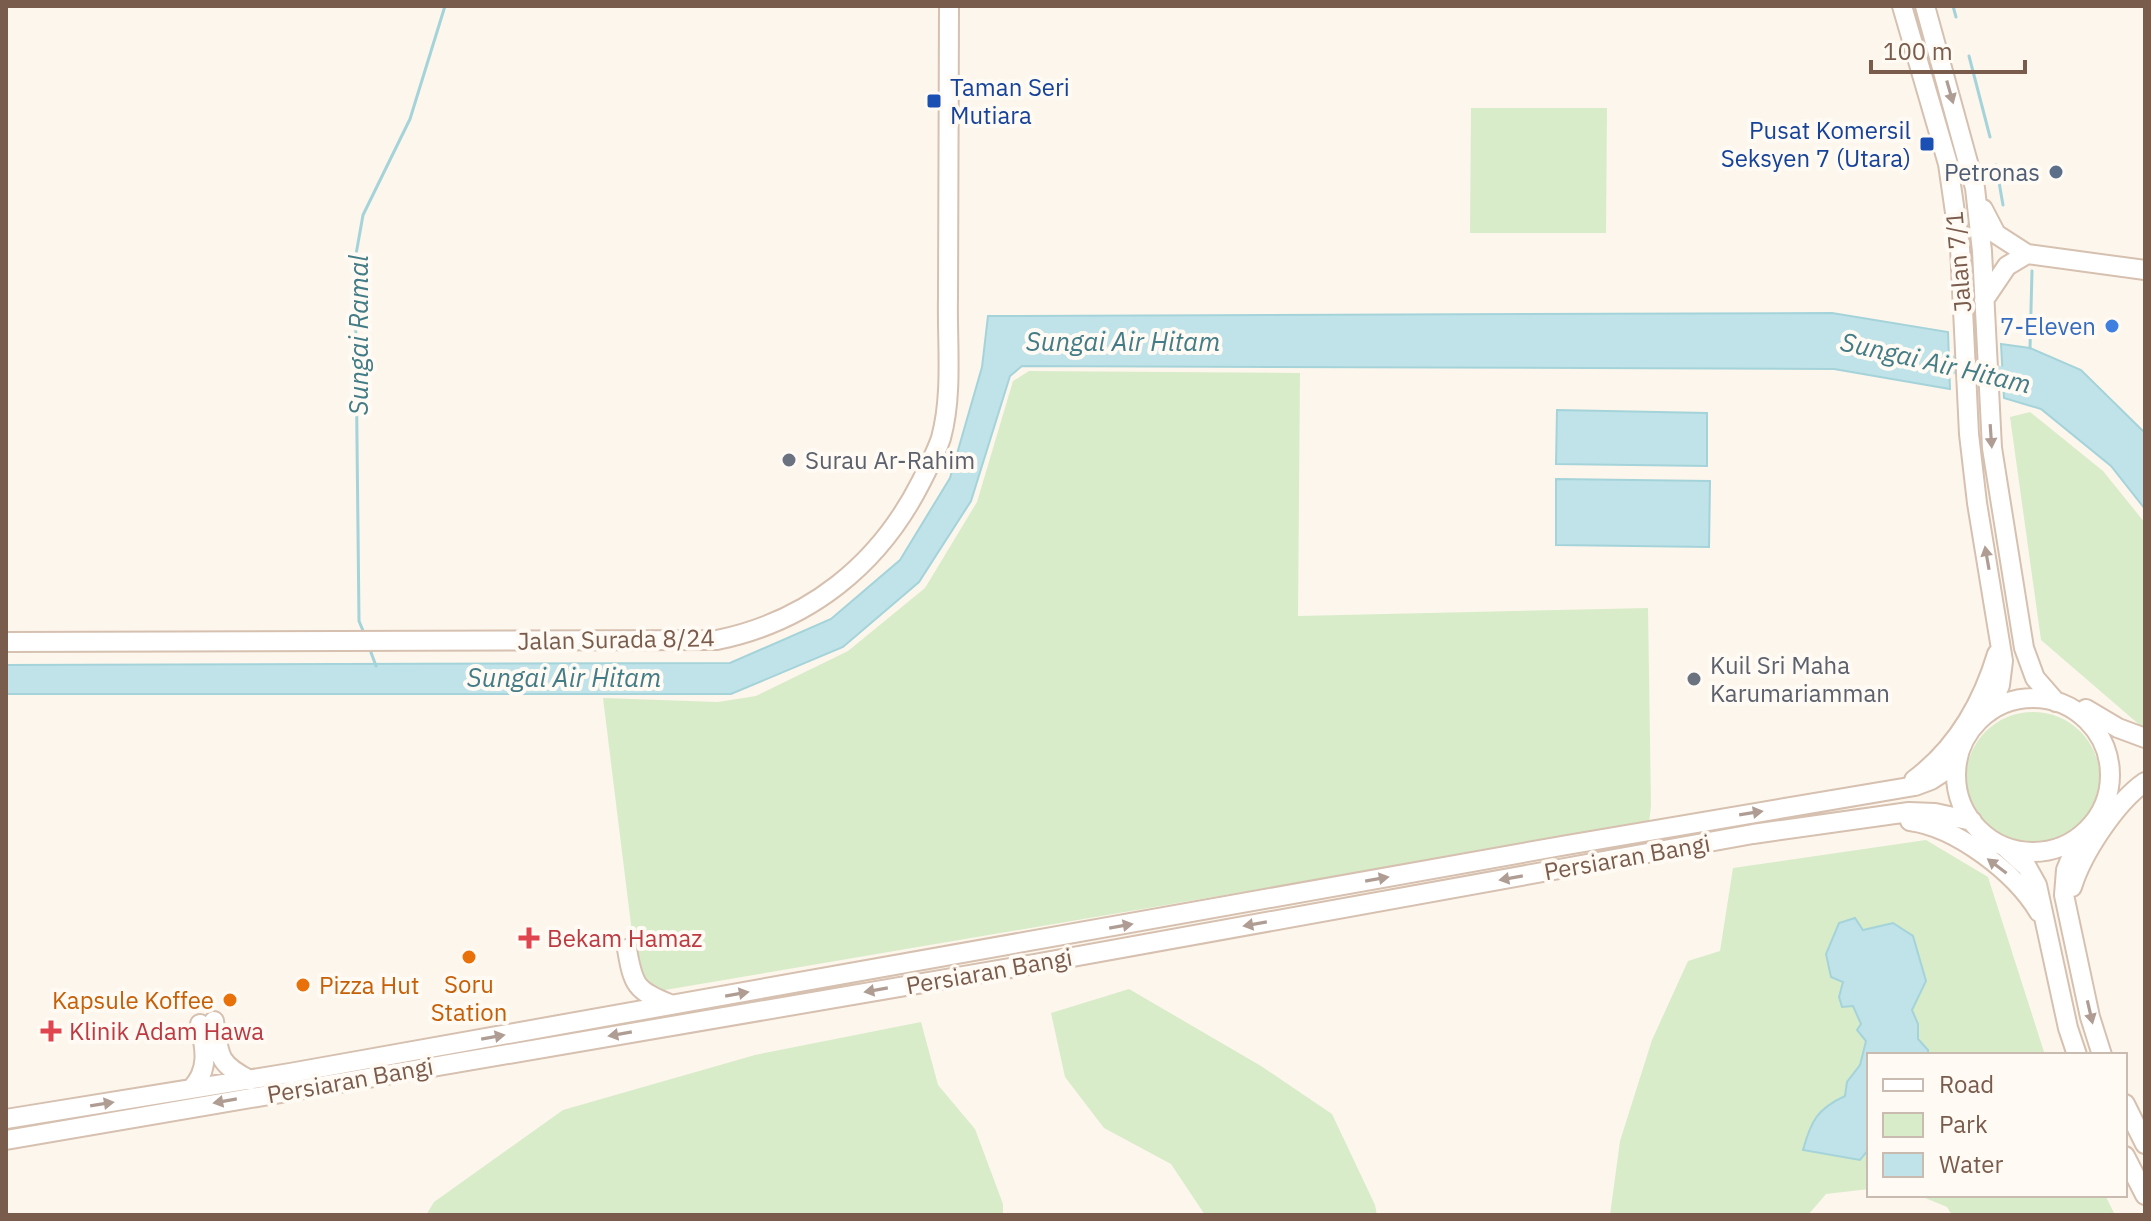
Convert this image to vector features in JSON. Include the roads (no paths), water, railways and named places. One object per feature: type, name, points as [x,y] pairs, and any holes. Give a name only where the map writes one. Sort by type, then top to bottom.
[{"type":"main road","name":"Jalan Surada 8/24","points":[[6,642],[717,640],[743,634],[790,614],[833,590],[871,556],[904,515],[931,463],[943,429],[947,360],[949,6]]},
{"type":"main road","name":"Jalan 7/1","points":[[1902,6],[1948,164],[1960,247],[1966,400],[1977,503],[2001,635],[2002,678],[1989,712]]},
{"type":"main road","name":"Jalan 7/1","points":[[1925,6],[1975,188],[1980,228],[1988,403],[1995,470],[2020,627],[2030,670],[2056,702]]},
{"type":"main road","name":"Jalan 7/1","points":[[1975,188],[1996,234],[2027,254],[2145,270]]},
{"type":"main road","name":"Jalan 7/1","points":[[1984,300],[2007,266],[2027,254]]},
{"type":"main road","points":[[2020,627],[2032,652],[2058,686],[2099,718],[2145,738]]},
{"type":"main road","points":[[1899,789],[1938,760],[1965,726],[1985,689],[2001,635]]},
{"type":"main road","points":[[2092,724],[2110,763],[2109,791],[2100,813],[2080,836],[2062,846],[2043,851],[2023,851],[1986,835],[1972,821],[1960,797],[1957,763],[1968,734],[1989,712],[2007,703],[2027,699],[2056,702],[2076,711],[2122,741],[2145,746]]},
{"type":"main road","name":"Persiaran Bangi","points":[[6,1119],[250,1080],[1567,845],[1899,789],[1931,780],[1957,763]]},
{"type":"main road","points":[[2109,791],[2145,771]]},
{"type":"main road","points":[[2067,911],[2083,861],[2124,800],[2145,782]]},
{"type":"main road","name":"Persiaran Bangi","points":[[6,1140],[1034,964],[1753,834],[1926,812],[1972,821]]},
{"type":"main road","points":[[1875,817],[1931,825],[1974,849],[2022,888],[2045,925]]},
{"type":"main road","points":[[2080,836],[2065,875],[2067,911],[2090,1017],[2101,1053]]},
{"type":"main road","points":[[2004,845],[2035,879],[2076,1053]]},
{"type":"main road","points":[[627,949],[632,979],[639,988],[647,996],[673,1005]]},
{"type":"main road","points":[[191,1089],[198,1082],[206,1059],[207,1023],[221,1060],[232,1071],[250,1080]]},
{"type":"main road","points":[[2127,1108],[2145,1144]]},
{"type":"main road","points":[[2127,1160],[2145,1195]]},
{"type":"water","points":[[1832,313],[1948,332],[1950,389],[1834,369],[1022,366],[1010,376],[971,501],[919,582],[843,647],[731,694],[6,694],[6,665],[730,663],[831,619],[900,560],[950,478],[982,367],[988,316]]},
{"type":"water","points":[[2001,344],[2030,348],[2081,370],[2145,433],[2145,509],[2111,466],[2041,409],[2004,398]]},
{"type":"water","points":[[1557,410],[1707,413],[1707,466],[1556,464]]},
{"type":"water","points":[[1556,479],[1710,481],[1709,547],[1556,545]]},
{"type":"water","points":[[1855,918],[1863,930],[1893,923],[1913,936],[1926,981],[1912,1010],[1918,1024],[1918,1039],[1928,1053],[1867,1053],[1867,1151],[1860,1160],[1803,1150],[1816,1117],[1845,1096],[1847,1082],[1860,1065],[1866,1041],[1857,1030],[1861,1024],[1853,1006],[1842,1007],[1839,997],[1843,982],[1831,977],[1826,954],[1839,923]]},
{"type":"waterway","name":"Sungai Ramal","points":[[364,633],[359,621],[355,260],[363,215],[410,119],[445,6]]},
{"type":"waterway","points":[[1953,6],[1956,17]]},
{"type":"waterway","points":[[1969,56],[1990,137]]},
{"type":"waterway","points":[[1996,165],[2003,205]]},
{"type":"waterway","points":[[2030,348],[2032,271]]},
{"type":"waterway","name":"Sungai Air Hitam","points":[[1925,358],[2025,381]]},
{"type":"waterway","name":"Sungai Ramal","points":[[369,647],[376,666]]},
{"type":"place","name":"Taman Seri Mutiara","points":[[934,101]]},
{"type":"place","name":"Pusat Komersil Seksyen 7 (Utara)","points":[[1927,144]]},
{"type":"place","name":"Petronas","points":[[2056,172]]},
{"type":"place","name":"7-Eleven","points":[[2112,326]]},
{"type":"place","name":"Surau Ar-Rahim","points":[[789,460]]},
{"type":"place","name":"Kuil Sri Maha Karumariamman","points":[[1694,679]]},
{"type":"place","name":"Bekam Hamaz","points":[[529,938]]},
{"type":"place","name":"Soru Station","points":[[469,957]]},
{"type":"place","name":"Pizza Hut","points":[[303,985]]},
{"type":"place","name":"Kapsule Koffee","points":[[230,1000]]},
{"type":"place","name":"Klinik Adam Hawa","points":[[51,1031]]}]
